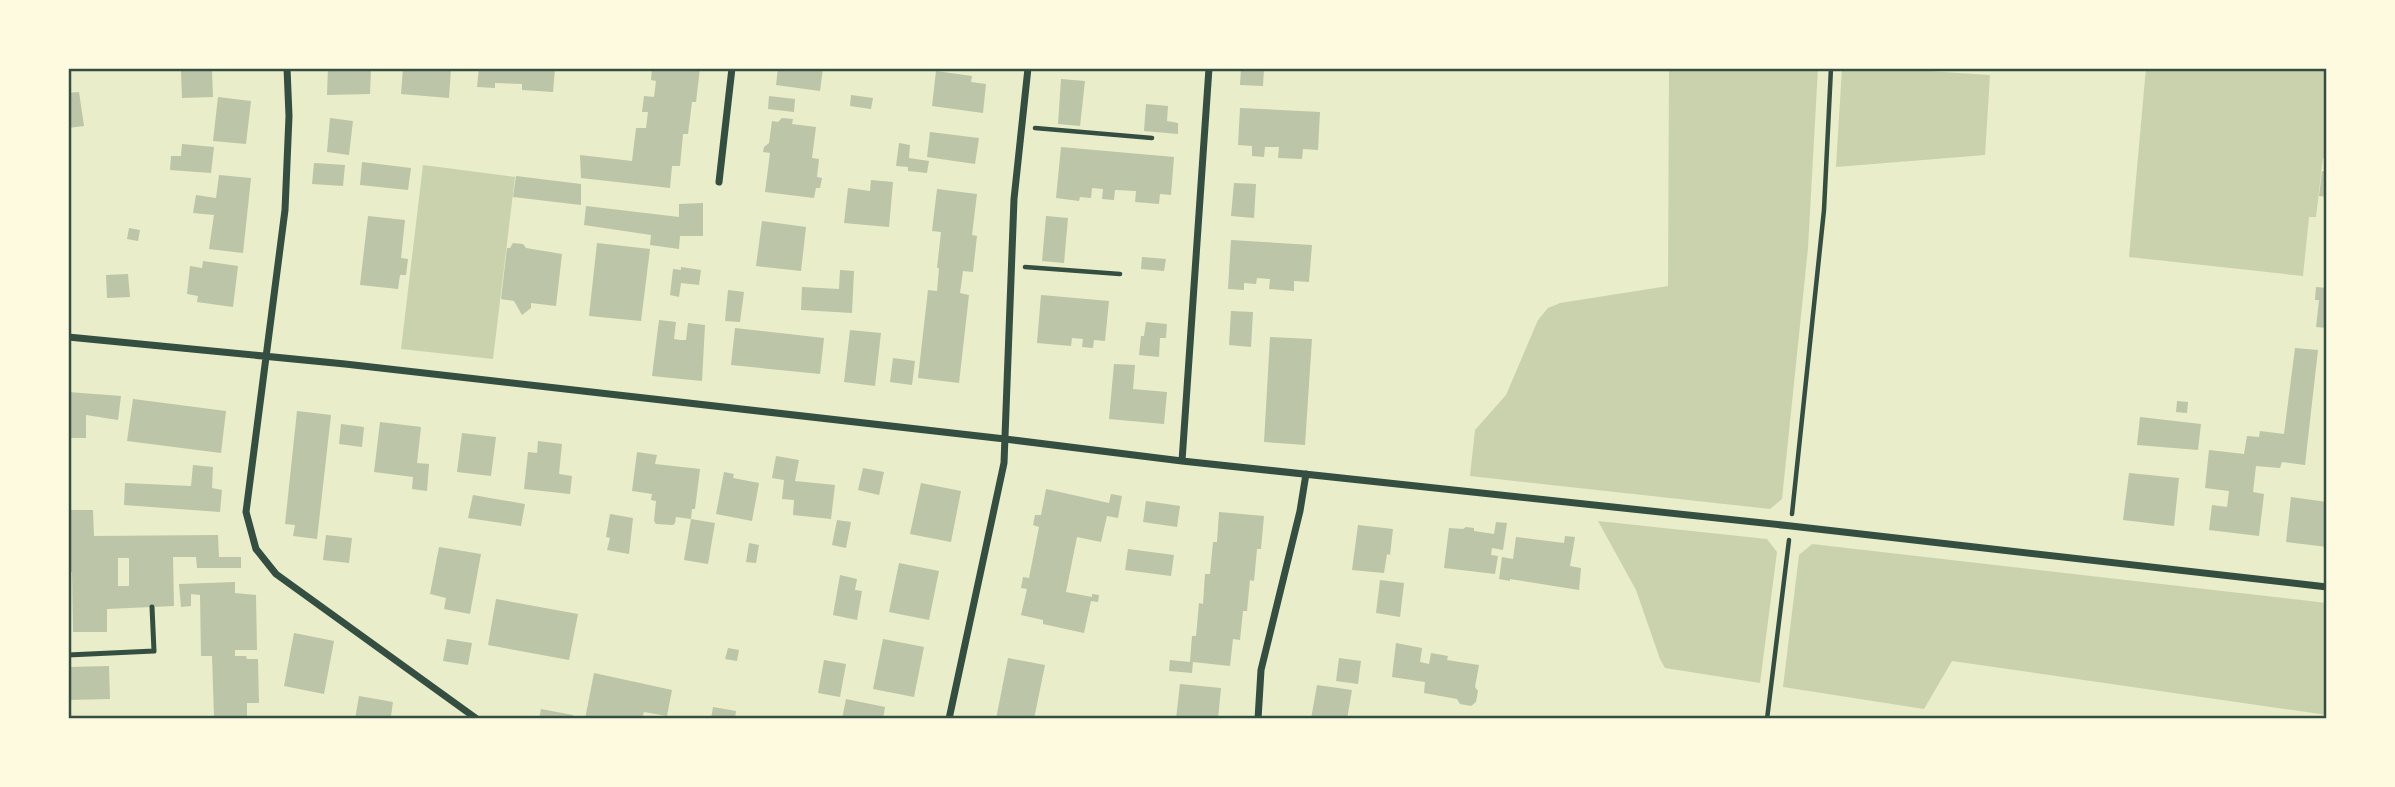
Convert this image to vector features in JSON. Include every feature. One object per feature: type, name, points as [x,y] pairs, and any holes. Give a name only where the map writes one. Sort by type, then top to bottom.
[{"type":"street","points":[[287,68],[289,116],[285,210],[246,512],[256,549],[276,575],[477,719]]},
{"type":"street","points":[[719,182],[732,68]]},
{"type":"street","points":[[949,719],[1004,463],[1010,265],[1020,127],[1028,68]]},
{"type":"street","points":[[1181,461],[1209,68]]},
{"type":"street","points":[[68,337],[266,356],[1181,461],[2327,587]]},
{"type":"street","points":[[1258,719],[1261,670],[1300,511],[1306,474]]},
{"type":"lane","points":[[68,655],[155,651],[152,607]]},
{"type":"path","points":[[1767,719],[1791,526],[1824,210],[1831,68]]},
{"type":"path","points":[[1020,127],[1152,138]]},
{"type":"path","points":[[1010,265],[1120,274]]},
{"type":"green space","points":[[1669,68],[1818,68],[1808,248],[1782,499],[1770,509],[1470,476],[1475,430],[1506,395],[1538,320],[1548,308],[1560,303],[1668,286]]},
{"type":"green space","points":[[1842,68],[1990,75],[1985,155],[1836,167]]},
{"type":"green space","points":[[2146,68],[2327,68],[2327,158],[2323,158],[2316,217],[2309,217],[2303,276],[2129,257]]},
{"type":"green space","points":[[423,165],[515,177],[493,359],[401,349]]},
{"type":"green space","points":[[1598,521],[1767,539],[1777,552],[1760,683],[1665,668],[1636,590]]},
{"type":"green space","points":[[1812,544],[2327,603],[2327,715],[1952,661],[1924,709],[1783,687],[1799,555]]},
{"type":"building","points":[[328,68],[371,68],[370,94],[327,95]]},
{"type":"building","points":[[403,68],[451,68],[449,98],[401,94]]},
{"type":"building","points":[[479,68],[555,68],[553,92],[522,90],[522,84],[495,83],[495,88],[477,87]]},
{"type":"building","points":[[652,68],[700,68],[696,102],[692,102],[688,134],[683,134],[680,166],[672,166],[670,188],[581,178],[580,155],[632,161],[636,128],[646,128],[648,112],[642,112],[644,96],[654,97],[656,81],[651,80]]},
{"type":"building","points":[[778,68],[823,68],[820,91],[776,85]]},
{"type":"building","points":[[1241,68],[1264,68],[1263,86],[1240,85]]},
{"type":"building","points":[[212,70],[213,97],[182,98],[181,71]]},
{"type":"building","points":[[936,71],[972,76],[971,82],[986,84],[983,113],[932,106]]},
{"type":"building","points":[[1061,79],[1085,81],[1080,126],[1058,124]]},
{"type":"building","points":[[79,92],[84,126],[68,128],[68,93]]},
{"type":"building","points":[[851,95],[873,98],[871,109],[850,106]]},
{"type":"building","points":[[769,96],[795,99],[794,112],[768,109]]},
{"type":"building","points":[[218,97],[251,101],[246,144],[213,141]]},
{"type":"building","points":[[1146,104],[1168,106],[1167,121],[1178,123],[1178,134],[1144,131]]},
{"type":"building","points":[[1240,108],[1320,112],[1318,150],[1303,149],[1302,159],[1278,158],[1279,147],[1265,147],[1264,157],[1252,156],[1252,146],[1238,145]]},
{"type":"building","points":[[330,118],[353,121],[349,155],[327,152]]},
{"type":"building","points":[[782,118],[793,119],[792,124],[816,127],[812,158],[819,159],[817,177],[822,178],[814,198],[765,192],[770,153],[763,152],[764,147],[769,143],[772,121],[778,122]]},
{"type":"building","points":[[930,132],[979,138],[975,164],[927,157]]},
{"type":"building","points":[[899,143],[910,145],[909,158],[929,161],[927,173],[908,171],[908,167],[896,166]]},
{"type":"building","points":[[182,144],[214,147],[211,173],[170,170],[171,156],[181,156]]},
{"type":"building","points":[[1061,147],[1174,157],[1171,195],[1160,194],[1159,204],[1135,202],[1136,191],[1115,190],[1114,200],[1102,199],[1103,189],[1092,188],[1091,198],[1080,197],[1079,201],[1056,198]]},
{"type":"building","points":[[362,162],[411,168],[408,190],[360,185]]},
{"type":"building","points":[[314,163],[345,165],[343,186],[312,184]]},
{"type":"building","points":[[2322,171],[2327,172],[2327,197],[2319,196]]},
{"type":"building","points":[[219,175],[251,178],[243,253],[209,249],[214,215],[193,213],[196,195],[216,198]]},
{"type":"building","points":[[516,176],[581,184],[581,205],[513,197]]},
{"type":"building","points":[[871,180],[893,182],[889,227],[844,223],[848,188],[870,191]]},
{"type":"building","points":[[1234,183],[1256,184],[1254,218],[1231,216]]},
{"type":"building","points":[[937,189],[977,194],[972,235],[977,236],[973,272],[963,271],[960,293],[969,295],[959,383],[918,378],[928,290],[937,291],[941,232],[932,231]]},
{"type":"building","points":[[703,203],[703,236],[680,236],[679,249],[650,245],[651,235],[584,225],[586,206],[679,217],[679,204]]},
{"type":"building","points":[[368,216],[405,220],[401,258],[408,259],[406,275],[400,275],[398,289],[360,285]]},
{"type":"building","points":[[1046,216],[1068,218],[1064,263],[1042,261]]},
{"type":"building","points":[[762,221],[806,227],[801,271],[756,266]]},
{"type":"building","points":[[129,228],[140,230],[138,241],[127,239]]},
{"type":"building","points":[[1231,240],[1312,245],[1309,282],[1294,281],[1294,291],[1269,289],[1270,279],[1257,278],[1256,284],[1244,283],[1244,290],[1228,289]]},
{"type":"building","points":[[513,243],[562,254],[556,306],[531,303],[531,308],[522,315],[514,301],[501,299],[507,248]]},
{"type":"building","points":[[597,243],[650,249],[641,321],[589,316]]},
{"type":"building","points":[[1142,257],[1166,259],[1164,271],[1141,269]]},
{"type":"building","points":[[203,261],[238,266],[233,307],[197,302],[198,296],[187,294],[190,266],[202,268]]},
{"type":"building","points":[[681,267],[701,270],[699,285],[681,283],[679,297],[670,295],[673,269],[681,270]]},
{"type":"building","points":[[840,270],[854,271],[852,313],[801,310],[802,287],[839,289]]},
{"type":"building","points":[[128,274],[130,297],[107,298],[106,275]]},
{"type":"building","points":[[2316,287],[2327,288],[2327,328],[2316,327],[2319,300],[2315,300]]},
{"type":"building","points":[[728,290],[744,292],[740,322],[725,321]]},
{"type":"building","points":[[1041,295],[1109,301],[1105,341],[1094,340],[1093,348],[1082,347],[1083,339],[1072,338],[1071,346],[1037,343]]},
{"type":"building","points":[[1231,311],[1253,312],[1251,347],[1229,345]]},
{"type":"building","points":[[659,320],[676,322],[674,339],[680,340],[686,340],[688,323],[705,325],[702,381],[652,376]]},
{"type":"building","points":[[1146,322],[1167,324],[1166,338],[1160,338],[1159,357],[1139,355]]},
{"type":"building","points":[[735,328],[824,338],[820,374],[731,365]]},
{"type":"building","points":[[850,330],[881,333],[875,386],[844,382]]},
{"type":"building","points":[[1270,337],[1312,339],[1305,445],[1264,442]]},
{"type":"building","points":[[2295,348],[2318,350],[2305,465],[2282,462],[2280,468],[2256,466],[2253,492],[2264,494],[2259,536],[2209,530],[2212,505],[2227,507],[2229,491],[2205,488],[2209,450],[2244,454],[2247,436],[2259,437],[2260,431],[2284,434]]},
{"type":"building","points":[[893,358],[915,361],[912,385],[890,382]]},
{"type":"building","points":[[1114,364],[1135,365],[1133,389],[1167,392],[1164,424],[1109,419]]},
{"type":"building","points":[[68,392],[121,396],[118,420],[86,415],[86,438],[68,438]]},
{"type":"building","points":[[133,399],[226,411],[221,453],[127,441]]},
{"type":"building","points":[[2177,401],[2188,402],[2187,413],[2176,412]]},
{"type":"building","points":[[297,411],[331,415],[317,539],[293,536],[295,525],[285,524]]},
{"type":"building","points":[[2140,417],[2201,424],[2198,450],[2137,445]]},
{"type":"building","points":[[380,422],[421,427],[417,463],[429,464],[427,491],[412,489],[413,477],[374,472]]},
{"type":"building","points":[[341,424],[364,427],[362,447],[339,444]]},
{"type":"building","points":[[462,433],[496,437],[491,476],[457,472]]},
{"type":"building","points":[[538,441],[562,444],[559,474],[572,476],[570,494],[524,489],[528,452],[537,453]]},
{"type":"building","points":[[637,452],[657,455],[655,464],[700,469],[695,509],[692,509],[691,519],[676,517],[673,525],[656,524],[656,501],[651,500],[652,494],[632,491]]},
{"type":"building","points":[[776,456],[799,460],[795,481],[835,485],[831,519],[793,515],[794,500],[782,499],[784,480],[772,478]]},
{"type":"building","points":[[193,465],[213,467],[212,488],[222,490],[220,512],[124,505],[125,483],[191,486]]},
{"type":"building","points":[[863,468],[884,472],[879,495],[858,490]]},
{"type":"building","points":[[724,472],[734,474],[733,478],[759,483],[752,521],[716,514]]},
{"type":"building","points":[[2129,473],[2179,478],[2174,526],[2123,520]]},
{"type":"building","points":[[921,483],[961,491],[951,542],[910,534]]},
{"type":"building","points":[[1046,489],[1109,503],[1111,494],[1122,496],[1118,518],[1107,516],[1101,542],[1077,537],[1066,592],[1092,597],[1092,594],[1099,595],[1098,602],[1091,601],[1084,633],[1043,624],[1043,620],[1021,615],[1027,589],[1021,588],[1023,577],[1029,578],[1039,527],[1033,525],[1035,515],[1041,515]]},
{"type":"building","points":[[473,495],[525,504],[521,526],[468,518]]},
{"type":"building","points":[[2291,497],[2327,502],[2327,547],[2286,542]]},
{"type":"building","points":[[1146,501],[1180,506],[1177,527],[1143,522]]},
{"type":"building","points":[[68,510],[93,510],[94,536],[218,535],[219,557],[241,557],[241,568],[197,568],[196,557],[173,557],[174,606],[107,609],[107,632],[73,632],[72,572],[68,570]],"holes":[[[118,558],[129,558],[129,586],[118,586]]]},
{"type":"building","points":[[1219,512],[1264,516],[1261,549],[1257,549],[1254,581],[1250,580],[1247,611],[1243,611],[1240,640],[1233,639],[1230,666],[1193,662],[1192,673],[1169,671],[1170,660],[1190,662],[1199,603],[1203,604],[1205,574],[1210,574],[1213,542],[1217,542]]},
{"type":"building","points":[[610,514],[633,518],[629,554],[607,550]]},
{"type":"building","points":[[691,519],[715,523],[708,564],[684,560]]},
{"type":"building","points":[[837,520],[851,522],[846,548],[832,545]]},
{"type":"building","points":[[1496,522],[1507,523],[1503,550],[1492,548],[1491,555],[1498,556],[1495,574],[1444,568],[1449,528],[1474,528],[1474,531],[1494,534]]},
{"type":"building","points":[[1358,525],[1393,529],[1390,555],[1387,554],[1384,573],[1352,570]]},
{"type":"building","points":[[326,535],[352,538],[349,563],[323,560]]},
{"type":"building","points":[[1565,536],[1575,537],[1570,566],[1581,568],[1579,590],[1499,579],[1502,557],[1513,559],[1516,537],[1564,543]]},
{"type":"building","points":[[749,543],[759,545],[756,563],[746,562]]},
{"type":"building","points":[[439,547],[481,554],[470,614],[444,609],[446,598],[430,594]]},
{"type":"building","points":[[1128,549],[1174,555],[1171,576],[1125,570]]},
{"type":"building","points":[[899,563],[939,571],[929,620],[889,612]]},
{"type":"building","points":[[840,575],[857,579],[855,590],[862,591],[857,620],[833,615]]},
{"type":"building","points":[[1380,580],[1404,583],[1400,617],[1376,613]]},
{"type":"building","points":[[235,582],[235,593],[256,595],[257,650],[235,650],[235,656],[258,659],[259,703],[247,703],[247,719],[220,719],[214,717],[212,656],[201,656],[200,595],[191,594],[191,606],[181,607],[179,584]]},
{"type":"building","points":[[496,599],[578,614],[569,660],[488,645]]},
{"type":"building","points":[[294,633],[334,641],[324,694],[284,686]]},
{"type":"building","points":[[447,639],[472,643],[468,665],[443,661]]},
{"type":"building","points":[[883,639],[924,647],[914,697],[873,689]]},
{"type":"building","points":[[1396,643],[1422,648],[1420,662],[1429,664],[1431,653],[1448,656],[1447,660],[1479,665],[1475,687],[1478,691],[1476,702],[1471,706],[1460,704],[1457,699],[1424,693],[1425,682],[1392,677]]},
{"type":"building","points":[[728,648],[739,650],[737,661],[725,659]]},
{"type":"building","points":[[1008,658],[1045,665],[1034,719],[996,719]]},
{"type":"building","points":[[1339,658],[1361,661],[1358,684],[1336,681]]},
{"type":"building","points":[[824,660],[846,664],[840,697],[818,693]]},
{"type":"building","points":[[109,666],[110,699],[68,700],[68,667]]},
{"type":"building","points":[[594,673],[672,690],[667,716],[644,712],[642,719],[585,719]]},
{"type":"building","points":[[1180,684],[1221,688],[1218,719],[1176,719]]},
{"type":"building","points":[[1317,685],[1352,690],[1347,719],[1311,719]]},
{"type":"building","points":[[359,696],[393,702],[391,716],[401,719],[355,719]]},
{"type":"building","points":[[846,699],[885,707],[883,719],[842,719]]},
{"type":"building","points":[[713,707],[736,711],[735,719],[711,719]]},
{"type":"building","points":[[541,709],[573,715],[572,719],[539,719]]}]
